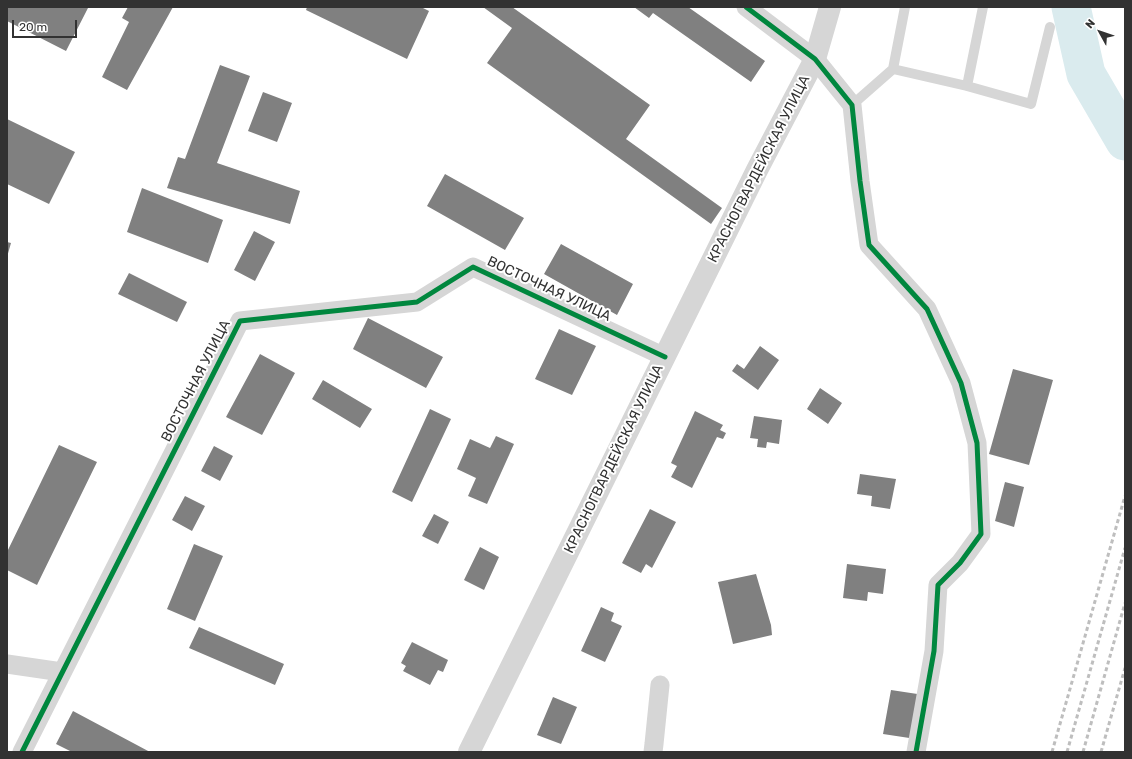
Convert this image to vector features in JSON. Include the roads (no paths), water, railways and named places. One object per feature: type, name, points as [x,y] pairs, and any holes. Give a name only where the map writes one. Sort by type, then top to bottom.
[{"type":"street","points":[[746,7],[815,59],[852,105],[860,181],[869,245],[927,309],[961,383],[977,443],[981,534],[960,563],[938,585],[934,651],[916,752]]},
{"type":"street","name":"КРАСНОГВАРДЕЙСКАЯ УЛИЦА","points":[[469,752],[757,170],[815,59],[830,7]]},
{"type":"street","name":"ВОСТОЧНАЯ УЛИЦА","points":[[22,752],[240,320],[418,302],[473,267],[665,357]]},
{"type":"street","points":[[7,664],[62,672]]},
{"type":"street","points":[[653,752],[660,685]]},
{"type":"lane","points":[[852,105],[893,69],[905,7]]},
{"type":"lane","points":[[967,86],[983,7]]},
{"type":"lane","points":[[893,69],[967,86],[1031,104],[1050,27]]},
{"type":"waterway","points":[[1071,7],[1086,74],[1125,141]]},
{"type":"railway","points":[[1052,752],[1125,496]]},
{"type":"railway","points":[[1067,752],[1125,548]]},
{"type":"railway","points":[[1083,752],[1125,603]]},
{"type":"railway","points":[[1101,752],[1125,668]]}]
